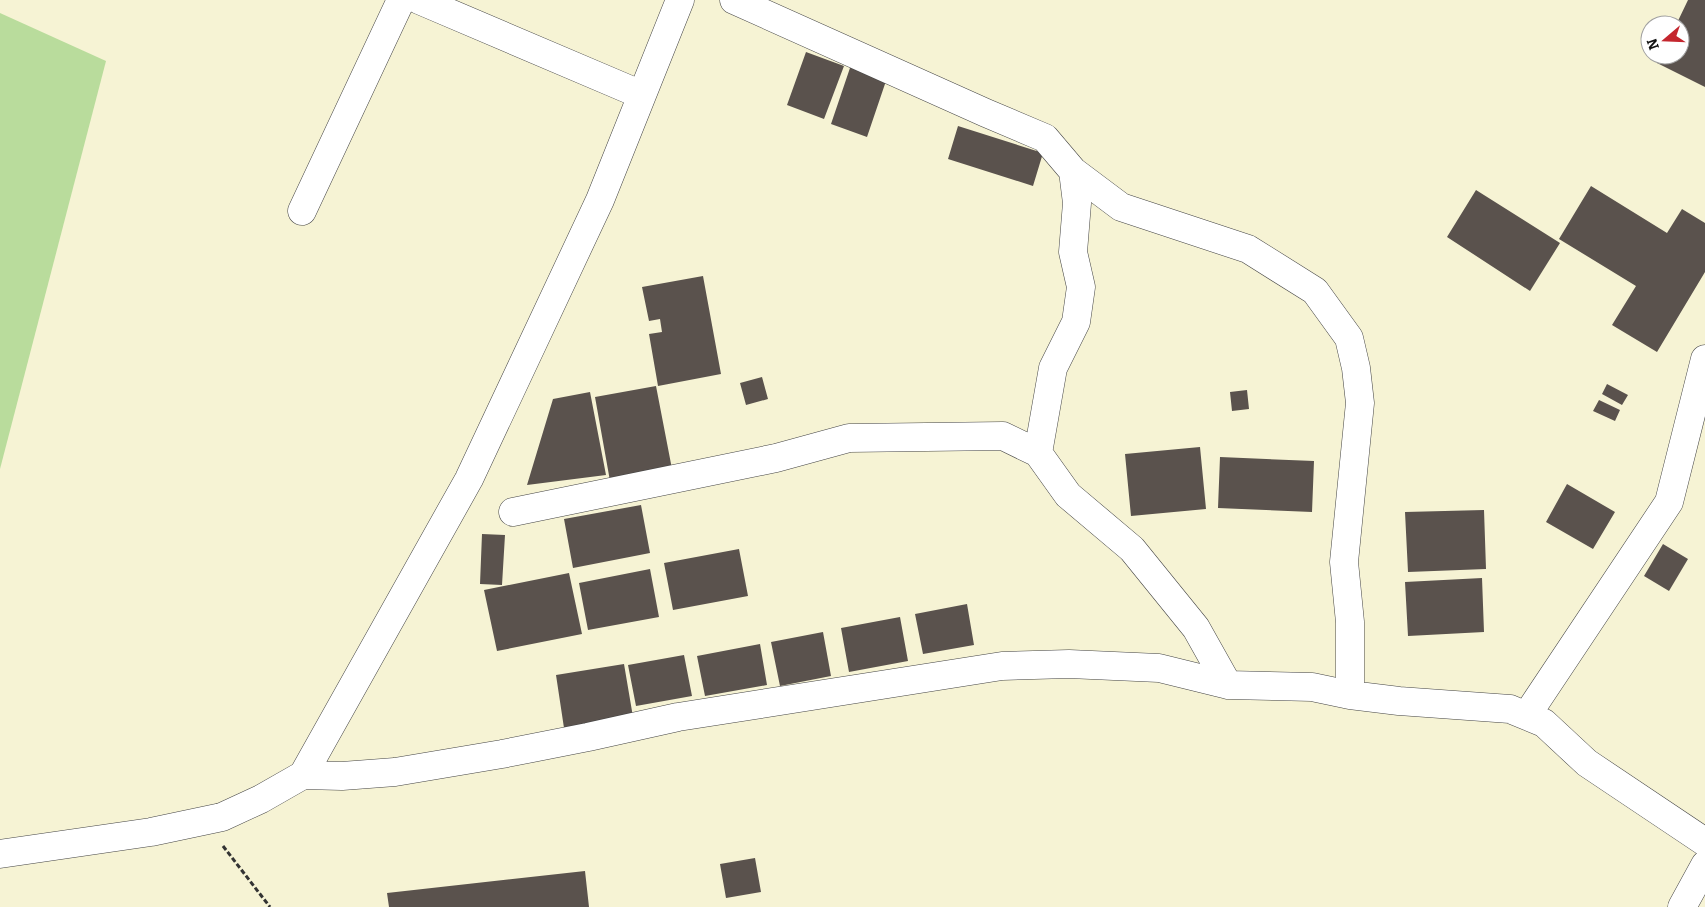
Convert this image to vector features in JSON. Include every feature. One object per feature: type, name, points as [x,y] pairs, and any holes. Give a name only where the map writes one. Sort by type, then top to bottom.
[{"type":"street","points":[[302,211],[401,0]]},
{"type":"street","points":[[419,0],[642,95]]},
{"type":"street","points":[[0,854],[151,832],[222,817],[261,799],[303,775],[469,479],[600,200],[680,0]]},
{"type":"street","points":[[734,0],[1045,138],[1073,171],[1120,206],[1248,250],[1315,291],[1349,338],[1356,368],[1360,403],[1344,562],[1350,622],[1350,695]]},
{"type":"street","points":[[1038,453],[1053,368],[1076,322],[1080,287],[1073,252],[1077,203],[1073,171]]},
{"type":"street","points":[[1527,715],[1669,502],[1705,359]]},
{"type":"street","points":[[513,512],[776,458],[849,438],[1003,436],[1038,453],[1068,495],[1132,550],[1196,628],[1228,684]]},
{"type":"street","points":[[303,775],[342,776],[395,772],[559,743],[678,717],[1002,666],[1069,664],[1159,668],[1228,684],[1312,687],[1350,695],[1441,705],[1503,708],[1527,715],[1544,723],[1587,763],[1705,842]]},
{"type":"street","points":[[1682,907],[1705,865]]},
{"type":"path","points":[[205,821],[270,907]]},
{"type":"shaded area","points":[[0,0],[1705,0],[1705,907],[0,907]]},
{"type":"green space","points":[[0,13],[106,61],[0,469]]},
{"type":"building","points":[[1688,0],[1705,0],[1705,87],[1661,65],[1690,65],[1690,15],[1681,15]]},
{"type":"building","points":[[806,52],[844,66],[824,119],[787,105]]},
{"type":"building","points":[[851,65],[887,78],[867,137],[831,124]]},
{"type":"building","points":[[958,126],[1043,153],[1033,186],[948,159]]},
{"type":"building","points":[[1591,186],[1667,233],[1682,209],[1705,223],[1705,272],[1657,352],[1612,325],[1636,286],[1559,239]]},
{"type":"building","points":[[1476,190],[1560,243],[1530,291],[1447,237]]},
{"type":"building","points":[[703,276],[721,374],[658,386],[649,334],[662,332],[660,319],[649,321],[642,287]]},
{"type":"building","points":[[762,377],[768,399],[746,405],[740,383]]},
{"type":"building","points":[[1607,384],[1628,395],[1622,405],[1602,394]]},
{"type":"building","points":[[656,386],[672,469],[610,481],[595,397]]},
{"type":"building","points":[[1247,390],[1249,409],[1232,411],[1230,392]]},
{"type":"building","points":[[590,392],[606,475],[527,485],[553,399]]},
{"type":"building","points":[[1599,400],[1620,410],[1615,421],[1593,411]]},
{"type":"building","points":[[1200,447],[1206,509],[1131,516],[1125,454]]},
{"type":"building","points":[[1220,457],[1314,461],[1312,512],[1218,508]]},
{"type":"building","points":[[1567,484],[1615,512],[1593,549],[1546,522]]},
{"type":"building","points":[[641,505],[650,553],[573,568],[564,519]]},
{"type":"building","points":[[1484,510],[1486,569],[1408,572],[1405,512]]},
{"type":"building","points":[[482,534],[505,535],[502,585],[480,584]]},
{"type":"building","points":[[1663,544],[1688,559],[1669,591],[1644,576]]},
{"type":"building","points":[[739,549],[748,596],[673,610],[664,563]]},
{"type":"building","points":[[650,569],[659,617],[588,630],[579,583]]},
{"type":"building","points":[[569,573],[582,634],[497,651],[484,590]]},
{"type":"building","points":[[1482,578],[1484,632],[1408,636],[1405,582]]},
{"type":"building","points":[[967,604],[974,645],[923,654],[915,614]]},
{"type":"building","points":[[900,617],[908,661],[849,672],[841,628]]},
{"type":"building","points":[[823,632],[831,676],[780,686],[771,642]]},
{"type":"building","points":[[760,644],[767,685],[705,696],[697,656]]},
{"type":"building","points":[[684,655],[692,696],[636,706],[628,665]]},
{"type":"building","points":[[624,664],[633,717],[564,728],[556,675]]},
{"type":"building","points":[[755,858],[761,892],[726,898],[720,864]]},
{"type":"building","points":[[585,871],[589,907],[389,907],[387,893]]}]
